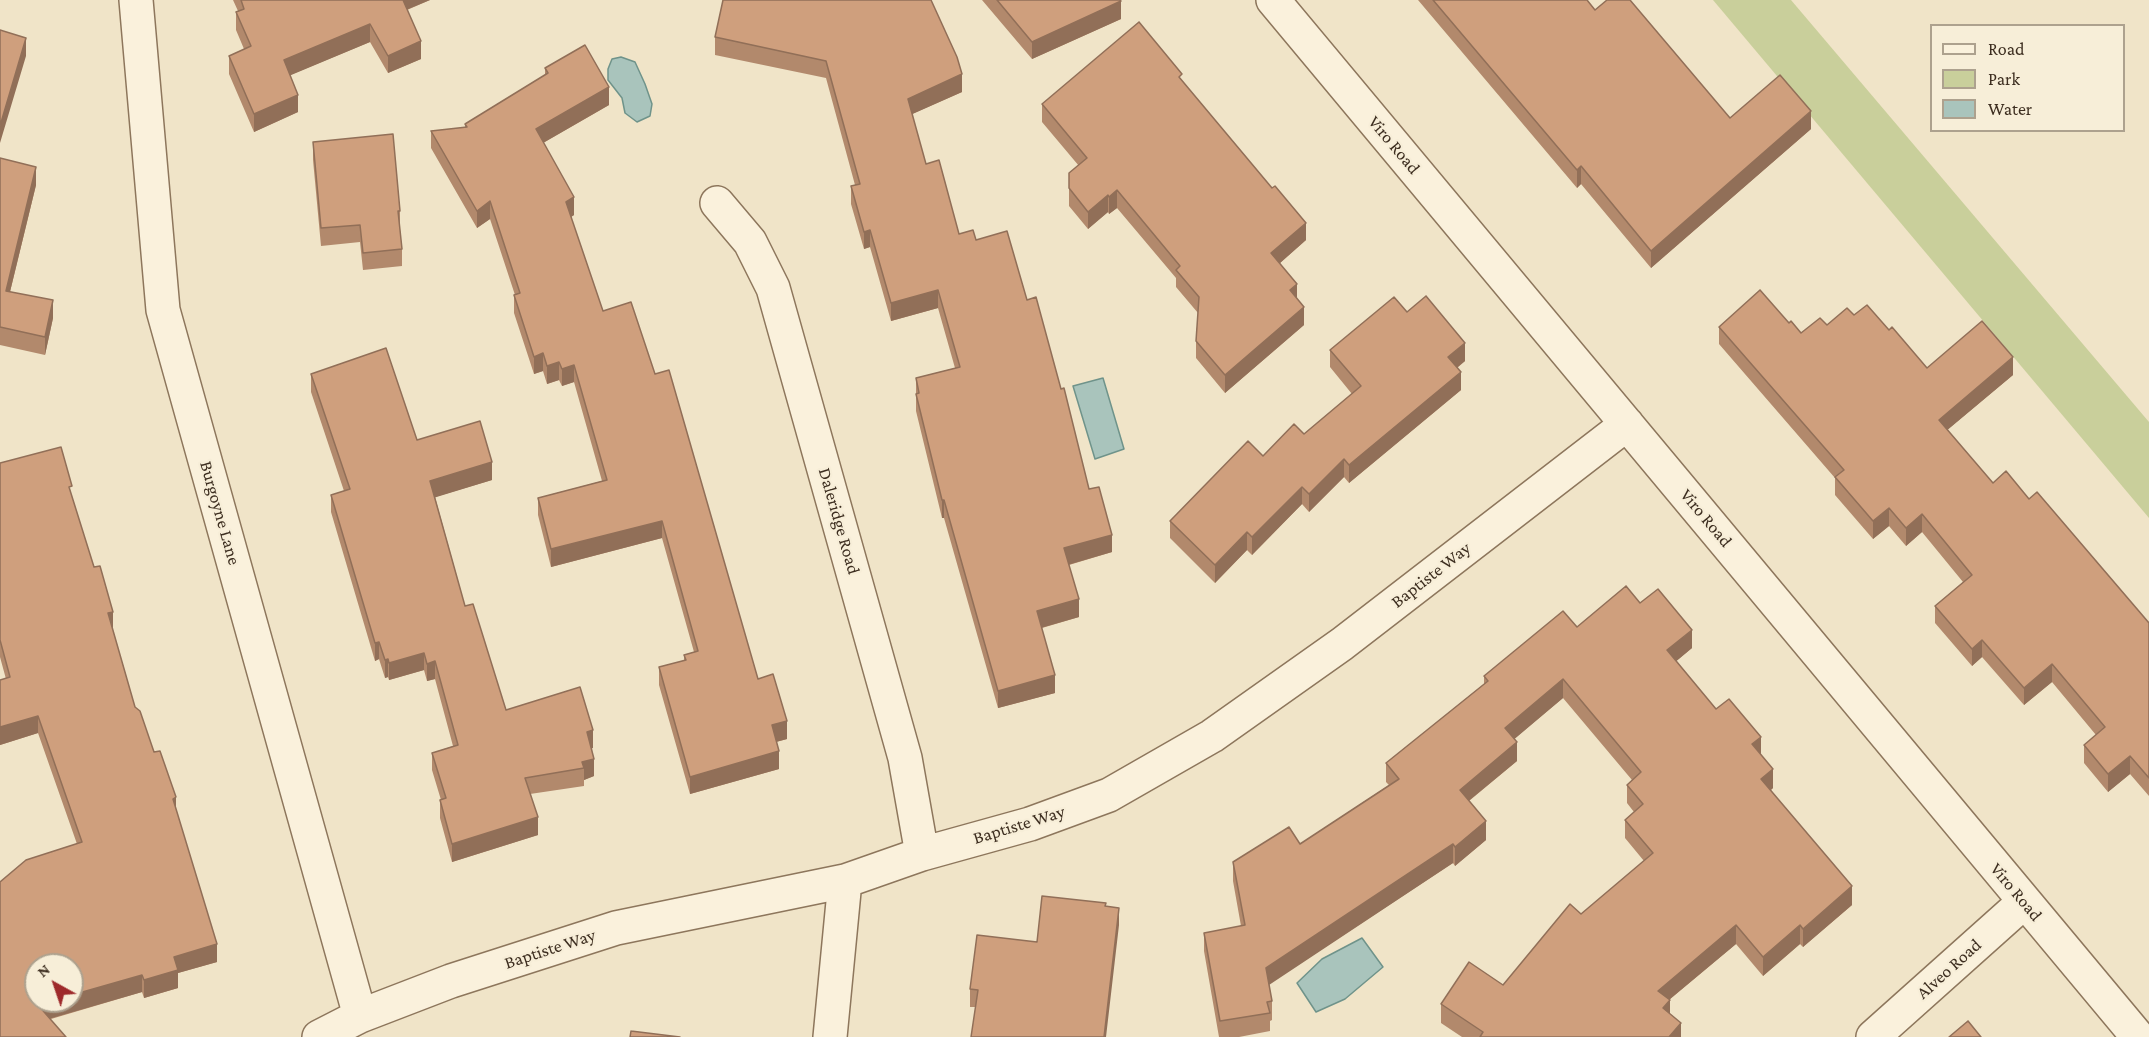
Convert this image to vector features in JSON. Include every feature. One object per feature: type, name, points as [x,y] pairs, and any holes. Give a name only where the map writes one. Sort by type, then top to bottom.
[{"type":"street","name":"Burgoyne Lane","points":[[136,0],[163,310],[360,1016]]},
{"type":"street","name":"Viro Road","points":[[1272,0],[2138,1037]]},
{"type":"street","name":"Daleridge Road","points":[[717,203],[750,242],[773,288],[906,758],[922,854]]},
{"type":"street","name":"Baptiste Way","points":[[319,1037],[360,1016],[451,981],[616,928],[845,881],[922,854],[1030,824],[1109,795],[1212,735],[1342,644],[1627,424]]},
{"type":"street","points":[[830,1037],[845,881]]},
{"type":"street","name":"Alveo Road","points":[[1873,1037],[2024,902]]},
{"type":"green space","points":[[1713,0],[1791,0],[2149,422],[2149,518]]},
{"type":"water","points":[[621,57],[635,62],[652,104],[650,116],[637,122],[625,113],[622,98],[608,80],[608,69],[612,59]]},
{"type":"water","points":[[1103,378],[1124,449],[1095,459],[1073,386]]},
{"type":"water","points":[[1362,938],[1383,967],[1345,999],[1316,1012],[1297,983],[1322,959]]},
{"type":"building","points":[[241,0],[403,0],[421,41],[388,56],[370,24],[284,60],[298,95],[254,114],[229,56],[251,46],[236,12],[244,9]]},
{"type":"building","points":[[723,0],[931,0],[957,57],[962,74],[908,99],[926,164],[939,160],[959,234],[973,230],[976,240],[1007,231],[1027,300],[1036,297],[1061,389],[1064,388],[1089,489],[1099,487],[1112,535],[1064,548],[1079,599],[1037,611],[1055,675],[998,691],[944,500],[942,500],[916,394],[919,393],[916,378],[960,367],[938,290],[891,303],[870,230],[864,232],[851,186],[860,184],[826,61],[715,37]]},
{"type":"building","points":[[997,0],[1120,0],[1121,1],[1032,42]]},
{"type":"building","points":[[1433,0],[1587,0],[1595,10],[1607,0],[1630,0],[1730,118],[1780,75],[1811,111],[1651,251],[1581,166],[1577,170]]},
{"type":"building","points":[[1139,22],[1182,74],[1179,77],[1272,188],[1275,186],[1306,223],[1271,253],[1297,284],[1290,290],[1304,307],[1225,375],[1196,341],[1199,297],[1176,270],[1180,266],[1117,190],[1088,212],[1069,188],[1069,173],[1087,158],[1042,104]]},
{"type":"building","points":[[0,30],[26,38],[0,126]]},
{"type":"building","points":[[585,45],[609,87],[536,129],[574,197],[566,202],[603,311],[631,302],[655,374],[669,370],[758,679],[773,674],[787,721],[772,725],[779,751],[690,777],[659,667],[686,660],[684,655],[698,651],[662,521],[551,549],[538,498],[607,480],[574,365],[562,369],[559,362],[547,366],[543,353],[534,357],[514,295],[520,293],[490,201],[477,211],[431,131],[467,127],[465,124],[548,73],[545,68]]},
{"type":"building","points":[[393,134],[402,249],[363,253],[360,225],[321,228],[313,142]]},
{"type":"building","points":[[0,158],[36,167],[6,291],[53,300],[45,337],[0,327]]},
{"type":"building","points":[[1760,290],[1801,333],[1820,318],[1827,325],[1847,308],[1854,315],[1867,305],[1889,330],[1892,327],[1927,368],[1982,321],[2013,357],[1939,420],[1993,483],[2006,471],[2029,499],[2037,492],[2149,623],[2149,778],[2130,756],[2108,774],[2084,745],[2105,727],[2052,664],[2024,688],[1982,640],[1972,649],[1935,606],[1972,575],[1922,514],[1906,528],[1889,508],[1873,521],[1835,477],[1844,470],[1719,327]]},
{"type":"building","points":[[1426,296],[1465,343],[1448,357],[1461,372],[1349,465],[1344,459],[1309,494],[1302,487],[1252,537],[1247,532],[1215,565],[1170,521],[1248,441],[1263,456],[1294,424],[1304,434],[1361,386],[1330,350],[1394,297],[1407,312]]},
{"type":"building","points":[[386,348],[417,440],[480,421],[492,462],[430,481],[465,606],[473,604],[506,710],[580,687],[593,730],[587,732],[594,759],[582,762],[584,768],[525,778],[538,817],[452,844],[440,800],[446,798],[432,753],[458,745],[435,661],[427,664],[424,653],[389,663],[388,659],[385,660],[379,642],[375,643],[331,495],[350,489],[311,374]]},
{"type":"building","points":[[61,447],[72,486],[69,487],[94,567],[100,566],[113,612],[108,613],[135,707],[140,711],[154,752],[160,751],[176,797],[173,799],[217,944],[174,957],[178,970],[144,980],[142,975],[84,992],[84,953],[24,953],[24,1013],[45,1013],[66,1037],[0,1037],[0,882],[26,860],[82,842],[38,716],[0,727],[0,680],[10,677],[0,640],[0,463]]},
{"type":"building","points":[[1626,586],[1640,603],[1658,589],[1692,630],[1667,650],[1716,709],[1729,699],[1761,737],[1752,744],[1773,769],[1761,779],[1852,886],[1803,929],[1800,925],[1763,957],[1736,925],[1658,991],[1670,1000],[1663,1008],[1681,1023],[1669,1037],[1480,1037],[1483,1032],[1441,1004],[1469,962],[1503,985],[1570,904],[1581,914],[1653,853],[1625,820],[1643,804],[1627,785],[1641,772],[1563,679],[1505,728],[1517,742],[1460,790],[1486,821],[1455,847],[1453,844],[1266,968],[1272,1001],[1267,1002],[1270,1013],[1220,1021],[1204,933],[1245,925],[1233,862],[1289,827],[1300,844],[1399,779],[1386,763],[1488,681],[1484,676],[1563,611],[1577,627]]},
{"type":"building","points":[[1042,896],[1106,903],[1105,906],[1119,908],[1104,1037],[971,1037],[978,990],[970,989],[977,935],[1037,942]]},
{"type":"building","points":[[1968,1021],[1981,1037],[1949,1037]]},
{"type":"building","points":[[631,1031],[680,1037],[630,1037]]}]
